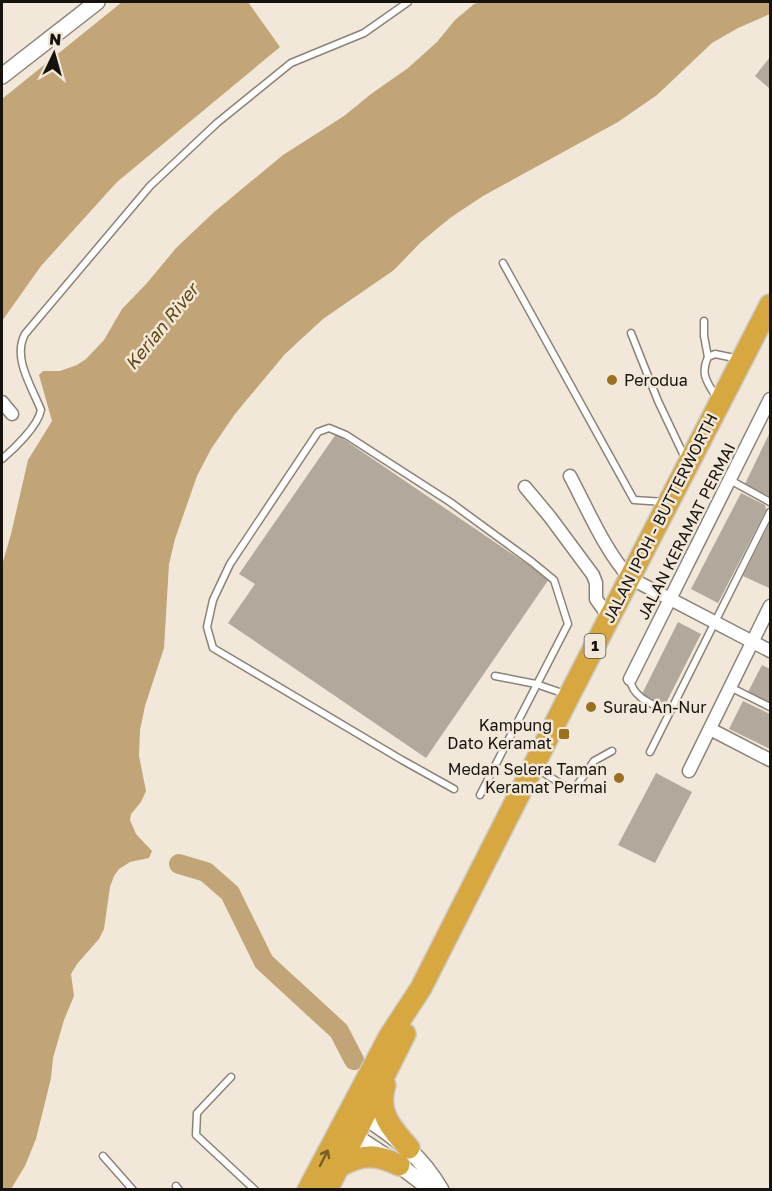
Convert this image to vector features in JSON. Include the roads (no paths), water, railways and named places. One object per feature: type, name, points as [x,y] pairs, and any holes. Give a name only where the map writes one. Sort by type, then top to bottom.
[{"type":"highway","name":"JALAN IPOH - BUTTERWORTH","points":[[308,1190],[357,1112],[389,1037],[421,988],[609,617],[771,305]]},
{"type":"highway","name":"JALAN IPOH - BUTTERWORTH","points":[[357,1112],[402,1042],[421,988]]},
{"type":"highway","points":[[340,1166],[363,1156],[404,1156],[386,1119],[382,1098],[402,1042]]},
{"type":"highway","name":"JALAN IPOH - BUTTERWORTH","points":[[327,1190],[340,1166],[347,1131]]},
{"type":"street","points":[[2,76],[97,2]]},
{"type":"street","name":"JALAN KERAMAT PERMAI","points":[[630,679],[771,399]]},
{"type":"street","points":[[2,402],[12,414]]},
{"type":"street","points":[[570,476],[608,547],[622,570],[630,578],[771,651]]},
{"type":"street","points":[[525,487],[593,575],[596,583],[596,599],[609,617]]},
{"type":"street","points":[[689,771],[771,606]]},
{"type":"street","points":[[710,729],[771,760]]},
{"type":"street","points":[[357,1112],[404,1156],[432,1190]]},
{"type":"street","points":[[347,1131],[404,1156],[422,1160],[441,1190]]},
{"type":"lane","points":[[2,459],[25,437],[41,410],[19,356],[20,343],[24,334],[150,186],[217,123],[291,63],[364,33],[408,2]]},
{"type":"lane","points":[[503,263],[634,500],[668,502]]},
{"type":"lane","points":[[704,321],[708,357],[704,367],[704,376],[720,402]]},
{"type":"lane","points":[[631,333],[658,401],[688,464]]},
{"type":"lane","points":[[708,357],[715,354],[742,360]]},
{"type":"lane","points":[[454,789],[213,648],[207,627],[213,600],[230,564],[318,432],[329,428],[346,435],[381,456],[450,502],[554,580],[568,624],[565,634],[536,684],[480,795]]},
{"type":"lane","points":[[730,480],[771,502]]},
{"type":"lane","points":[[650,752],[771,512]]},
{"type":"lane","points":[[495,676],[536,684],[569,696]]},
{"type":"lane","points":[[630,679],[637,695],[669,712]]},
{"type":"lane","points":[[730,687],[771,707]]},
{"type":"lane","points":[[533,766],[568,789],[572,789],[594,761],[612,751]]},
{"type":"lane","points":[[231,1077],[197,1113],[196,1135],[255,1190]]},
{"type":"lane","points":[[103,1156],[133,1190]]},
{"type":"water","name":"Kerian River","points":[[481,2],[770,2],[770,14],[712,43],[657,95],[618,122],[483,196],[450,218],[421,242],[394,270],[323,319],[285,354],[235,414],[211,449],[197,476],[175,539],[169,564],[164,648],[145,706],[140,730],[139,756],[146,791],[141,802],[131,814],[130,820],[136,834],[152,851],[149,858],[130,862],[119,869],[114,876],[110,887],[104,929],[99,939],[71,974],[74,996],[53,1058],[51,1078],[36,1139],[25,1166],[11,1189],[2,1189],[2,565],[28,460],[52,421],[39,375],[43,371],[60,371],[86,359],[104,340],[122,309],[176,248],[213,213],[283,155],[344,116],[408,68],[437,42],[455,20],[474,4]]},
{"type":"waterway","points":[[179,864],[206,872],[230,893],[264,962],[339,1031],[354,1060]]},
{"type":"place","name":"Perodua","points":[[612,380]]},
{"type":"place","name":"Surau An-Nur","points":[[591,707]]},
{"type":"place","name":"Kampung Dato Keramat","points":[[564,734]]},
{"type":"place","name":"Medan Selera Taman Keramat Permai","points":[[619,778]]}]
